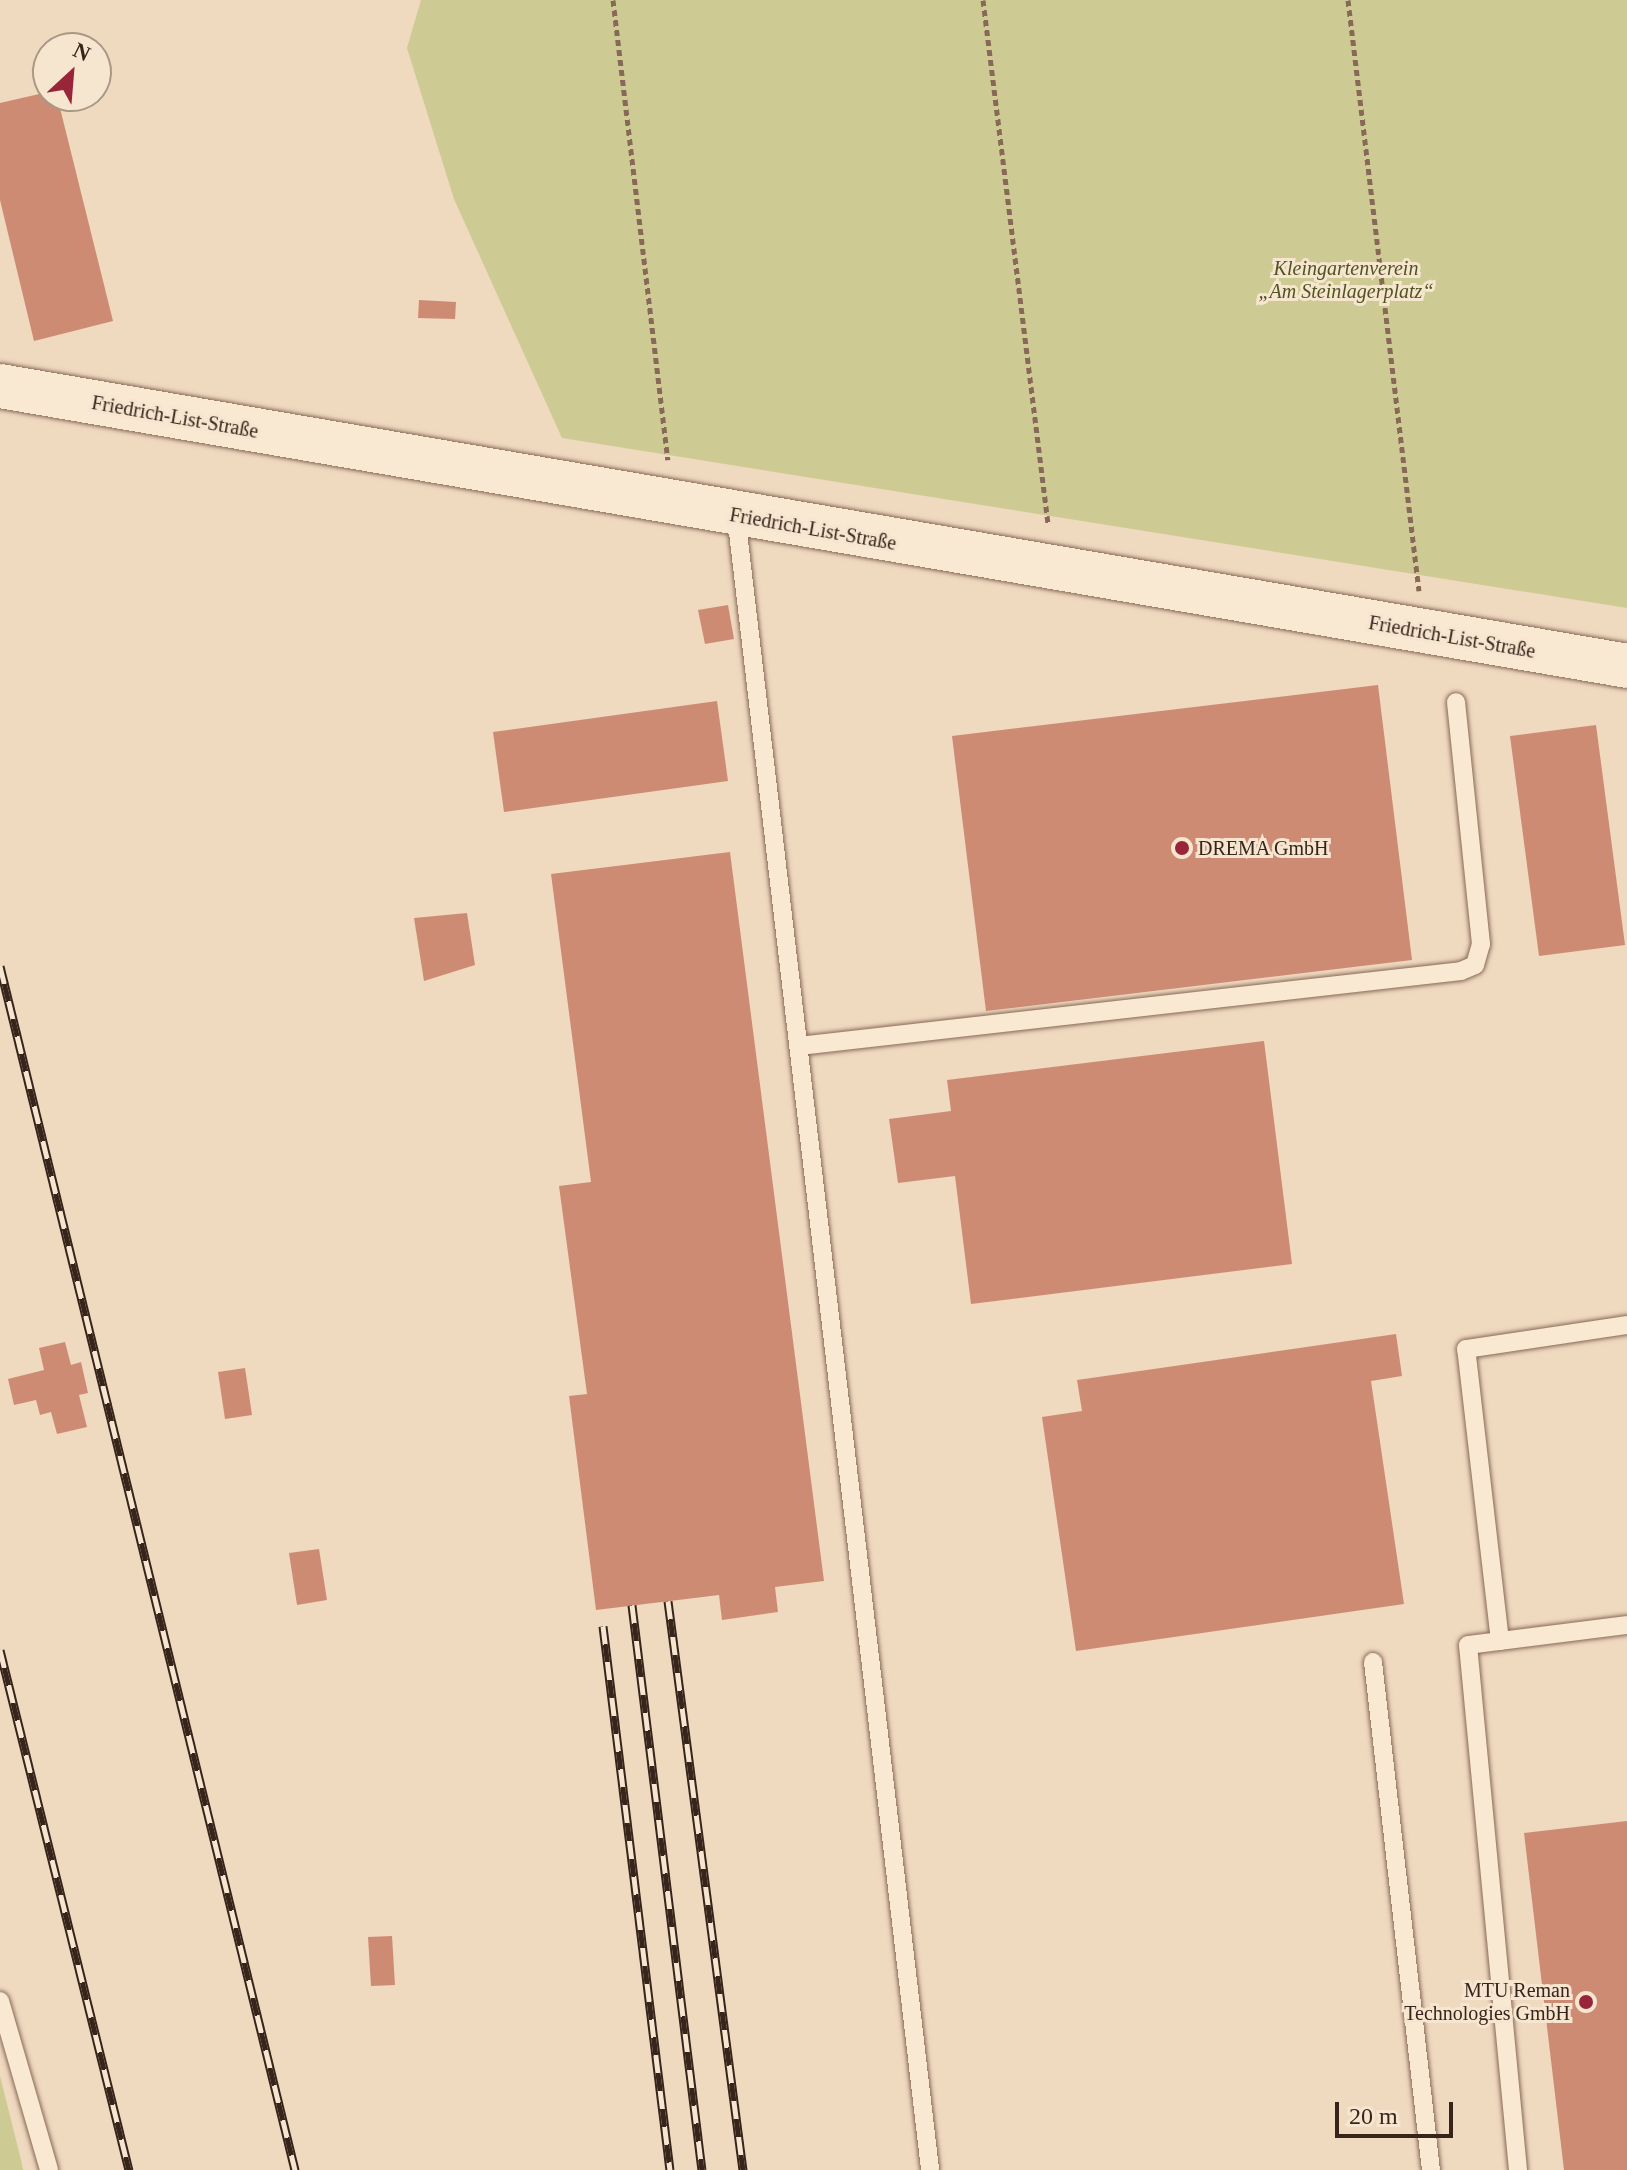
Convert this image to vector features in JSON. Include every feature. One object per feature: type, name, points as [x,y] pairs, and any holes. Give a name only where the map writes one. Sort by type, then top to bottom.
[{"type":"street","name":"Friedrich-List-Straße","points":[[0,386],[1627,666]]},
{"type":"lane","points":[[736,515],[930,2170]]},
{"type":"lane","points":[[799,1046],[1461,971],[1475,965],[1480,930],[1456,702]]},
{"type":"lane","points":[[1500,1641],[1466,1349],[1627,1325]]},
{"type":"lane","points":[[1518,2170],[1468,1645],[1627,1625]]},
{"type":"lane","points":[[1373,1662],[1431,2170]]},
{"type":"lane","points":[[0,2001],[49,2170]]},
{"type":"path","points":[[613,0],[673,504]]},
{"type":"path","points":[[983,0],[1054,569]]},
{"type":"path","points":[[1348,0],[1425,632]]},
{"type":"green space","name":"Kleingartenverein „Am Steinlagerplatz“","points":[[421,0],[1627,0],[1627,608],[562,438],[454,199],[407,48]]},
{"type":"green space","points":[[0,2076],[21,2160],[23,2170],[0,2170]]},
{"type":"building","points":[[32,96],[32,112],[61,112],[113,321],[34,341],[0,200],[0,103]]},
{"type":"building","points":[[419,300],[456,302],[455,319],[418,318]]},
{"type":"building","points":[[728,605],[734,639],[705,644],[698,610]]},
{"type":"building","name":"DREMA GmbH","points":[[1378,685],[1412,960],[986,1011],[952,736]]},
{"type":"building","points":[[717,701],[728,781],[504,812],[493,732]]},
{"type":"building","points":[[1596,725],[1625,945],[1539,956],[1510,736]]},
{"type":"building","points":[[730,852],[824,1581],[775,1587],[778,1612],[722,1620],[719,1595],[596,1610],[569,1396],[587,1394],[559,1186],[591,1182],[551,874]]},
{"type":"building","points":[[467,913],[475,965],[424,981],[414,918]]},
{"type":"building","points":[[1264,1041],[1292,1264],[971,1304],[955,1176],[898,1183],[889,1119],[951,1111],[947,1080]]},
{"type":"building","points":[[1396,1334],[1402,1376],[1371,1381],[1404,1604],[1076,1651],[1042,1417],[1082,1411],[1077,1380]]},
{"type":"building","points":[[65,1342],[71,1365],[81,1362],[88,1393],[79,1395],[87,1427],[57,1434],[51,1412],[40,1415],[36,1400],[14,1405],[8,1379],[44,1370],[39,1348]]},
{"type":"building","points":[[245,1368],[252,1415],[225,1419],[218,1372]]},
{"type":"building","points":[[319,1549],[327,1600],[297,1605],[289,1553]]},
{"type":"building","name":"MTU Reman Technologies GmbH","points":[[1627,1821],[1627,2170],[1564,2170],[1524,1833]]},
{"type":"building","points":[[392,1936],[395,1985],[371,1986],[368,1937]]},
{"type":"railway","points":[[0,966],[295,2170]]},
{"type":"railway","points":[[668,1601],[743,2170]]},
{"type":"railway","points":[[632,1605],[702,2170]]},
{"type":"railway","points":[[603,1626],[670,2170]]},
{"type":"railway","points":[[0,1650],[129,2170]]},
{"type":"place","name":"DREMA GmbH","points":[[1182,848]]},
{"type":"place","name":"MTU Reman Technologies GmbH","points":[[1586,2002]]}]
